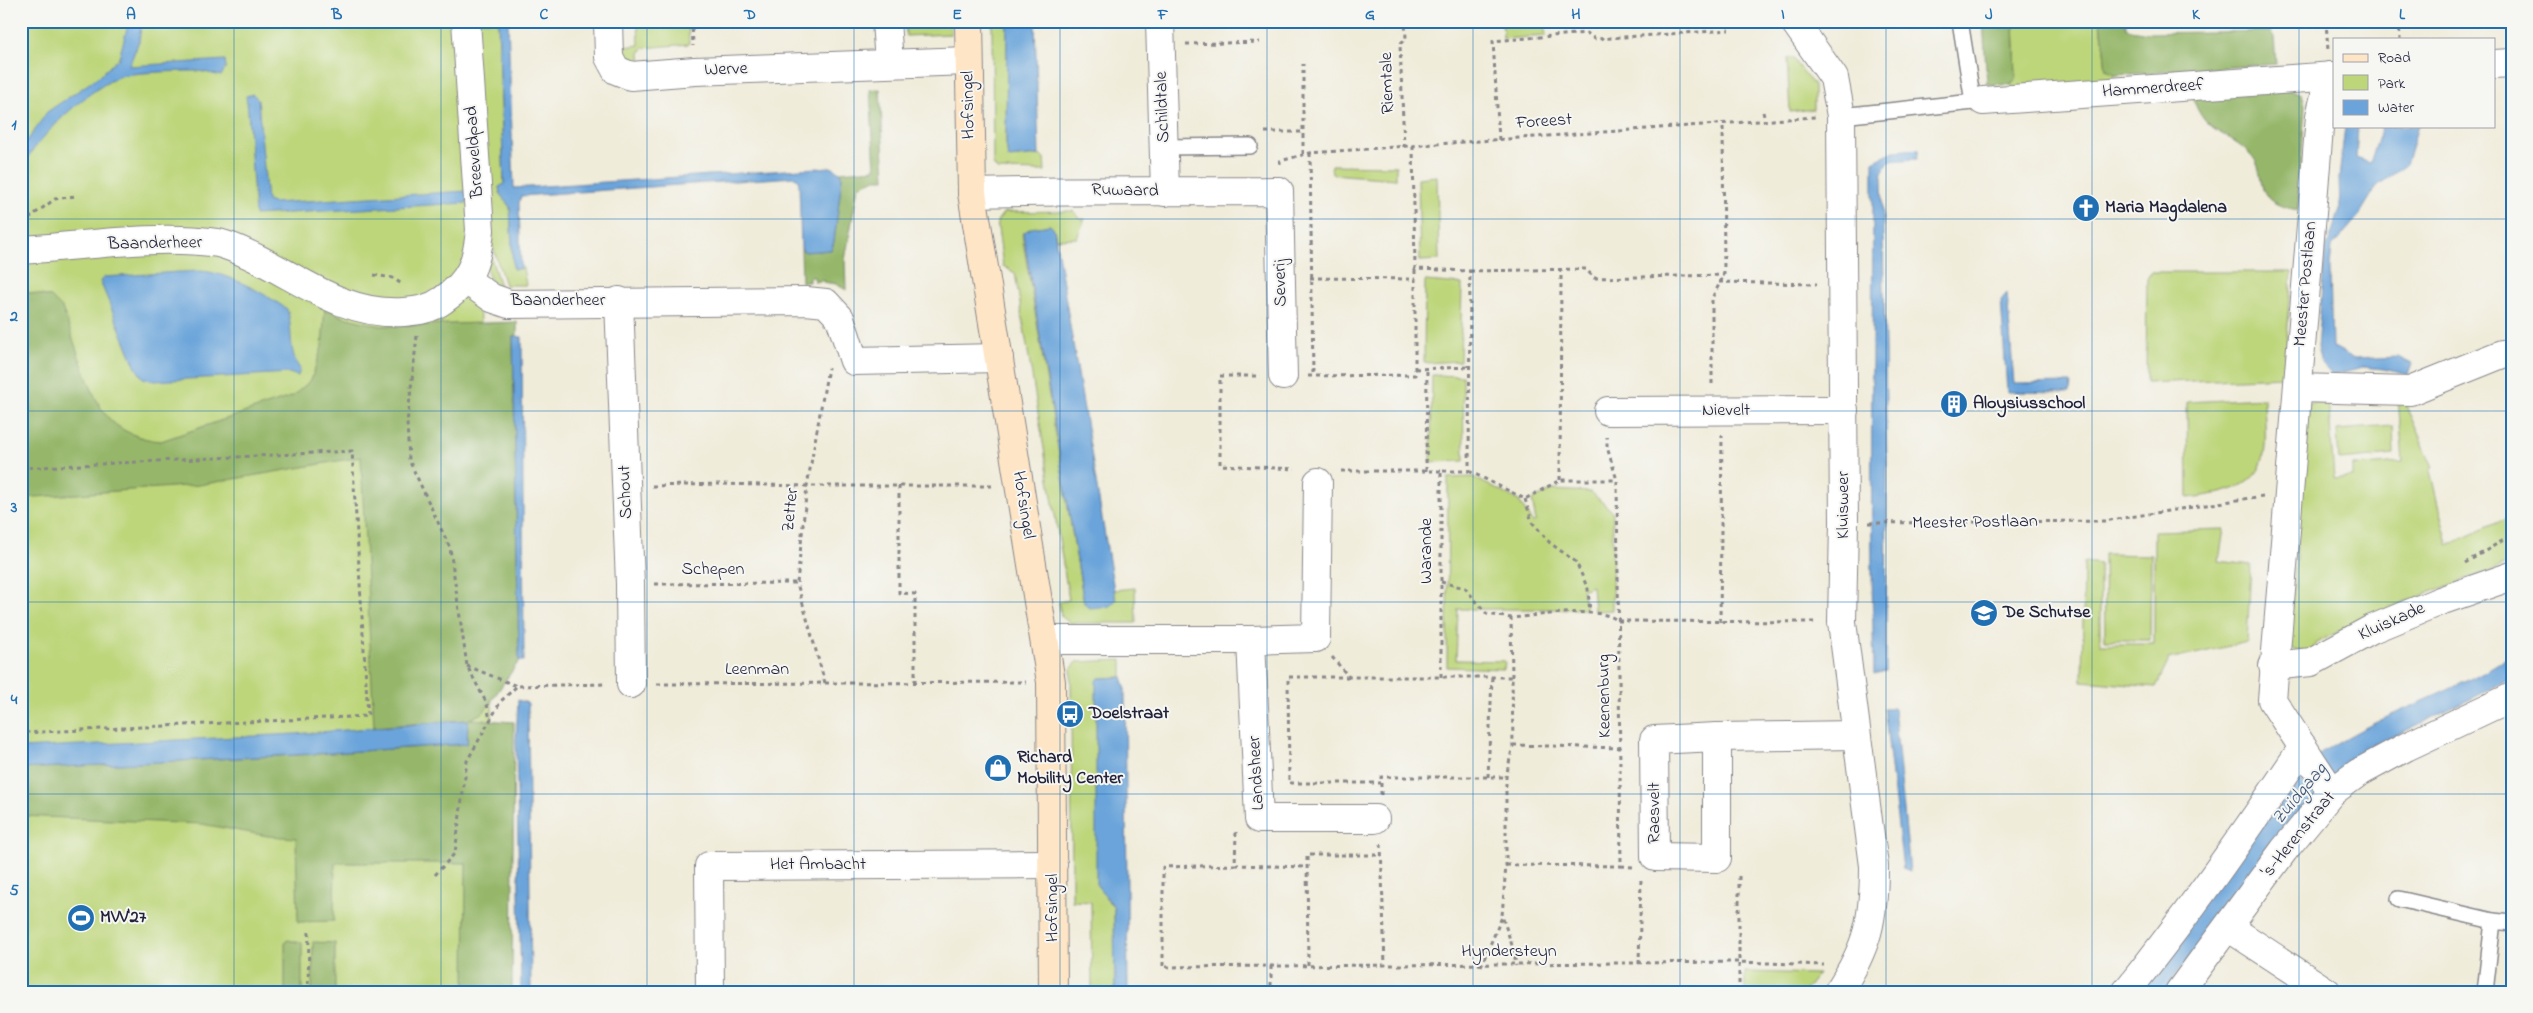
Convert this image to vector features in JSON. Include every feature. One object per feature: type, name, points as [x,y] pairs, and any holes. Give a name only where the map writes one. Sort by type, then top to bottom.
[{"type":"street","name":"Breeveldpad","points":[[466,21],[480,230],[477,257],[466,280]]},
{"type":"street","name":"Werve","points":[[608,21],[608,57],[616,70],[631,76],[889,63],[968,62]]},
{"type":"street","points":[[886,21],[889,63]]},
{"type":"street","name":"Hofsingel","points":[[969,21],[968,62],[972,193],[1051,682],[1053,992]]},
{"type":"street","name":"Kluisweer","points":[[1794,21],[1834,78],[1841,116],[1844,410],[1842,622],[1856,735],[1871,830],[1874,907],[1855,966],[1838,992]]},
{"type":"street","name":"Schildtale","points":[[1160,33],[1165,192]]},
{"type":"street","points":[[2496,64],[2512,63]]},
{"type":"street","name":"Hammerdreef","points":[[1978,102],[2332,76]]},
{"type":"street","name":"Meester Postlaan","points":[[2329,788],[2272,700],[2273,666],[2291,492],[2320,116],[2332,76]]},
{"type":"street","name":"Ruwaard","points":[[972,193],[1076,190],[1165,192],[1279,191]]},
{"type":"street","name":"Severij","points":[[1279,191],[1283,376]]},
{"type":"street","name":"Baanderheer","points":[[21,250],[161,240],[220,244],[252,256],[346,305],[391,313],[419,311],[436,305],[452,294],[466,280],[492,298],[510,304],[619,301],[806,301],[826,303],[840,318],[854,361]]},
{"type":"street","name":"Schout","points":[[619,301],[630,584],[631,684]]},
{"type":"street","points":[[2298,388],[2410,391],[2507,354]]},
{"type":"street","points":[[854,361],[999,358]]},
{"type":"street","name":"Nievelt","points":[[1608,411],[1844,410]]},
{"type":"street","points":[[1045,640],[1251,640],[1316,638],[1318,477]]},
{"type":"street","name":"Kluiskade","points":[[2273,666],[2311,662],[2372,629],[2440,601],[2512,576]]},
{"type":"street","name":"Landsheer","points":[[1251,640],[1260,819],[1379,818]]},
{"type":"street","name":"'s-Herenstraat","points":[[2179,992],[2329,788],[2406,747],[2512,697]]},
{"type":"street","name":"Raesvelt","points":[[1717,858],[1655,857],[1654,740],[1856,735]]},
{"type":"street","points":[[1717,737],[1717,858]]},
{"type":"street","points":[[2126,992],[2167,941],[2305,752]]},
{"type":"street","name":"Het Ambacht","points":[[710,992],[710,866],[1052,864]]},
{"type":"street","points":[[2228,927],[2327,992]]},
{"type":"lane","points":[[1960,21],[1978,102]]},
{"type":"lane","name":"Hammerdreef","points":[[1841,116],[1978,102]]},
{"type":"lane","points":[[1164,147],[1250,146]]},
{"type":"lane","points":[[2399,899],[2493,922],[2512,923]]},
{"type":"lane","points":[[2485,992],[2493,922]]},
{"type":"path","name":"Riemtale","points":[[1404,147],[1400,44],[1406,38],[1405,21]]},
{"type":"path","points":[[2399,21],[2400,38]]},
{"type":"path","points":[[1500,140],[1492,40],[1587,33],[1595,39],[1728,30]]},
{"type":"path","points":[[1160,33],[1260,42]]},
{"type":"path","points":[[1303,64],[1303,154]]},
{"type":"path","points":[[1763,112],[1765,120]]},
{"type":"path","name":"Foreest","points":[[1279,191],[1280,161],[1310,152],[1404,147],[1723,122],[1841,116]]},
{"type":"path","points":[[1720,622],[1717,411],[1712,298],[1724,275],[1723,122]]},
{"type":"path","points":[[1250,146],[1258,132],[1302,132]]},
{"type":"path","points":[[1413,146],[1415,375],[1220,376],[1220,465],[1318,477],[1426,471],[1469,471],[1526,499],[1532,522],[1550,543],[1576,562],[1588,589],[1590,613]]},
{"type":"path","points":[[1310,152],[1313,376]]},
{"type":"path","points":[[21,224],[55,199],[75,196]]},
{"type":"path","points":[[1415,269],[1586,269],[1594,278],[1724,275]]},
{"type":"path","points":[[1469,471],[1470,270]]},
{"type":"path","points":[[1560,480],[1561,270]]},
{"type":"path","points":[[1281,278],[1415,279]]},
{"type":"path","points":[[1719,282],[1843,284]]},
{"type":"path","points":[[419,311],[407,423],[409,460],[450,548],[467,666],[487,704],[490,721]]},
{"type":"path","name":"Zetter","points":[[826,684],[797,583],[807,486],[828,363],[854,361]]},
{"type":"path","points":[[1415,369],[1470,367]]},
{"type":"path","points":[[1426,471],[1427,369]]},
{"type":"path","name":"Keenenburg","points":[[1506,865],[1621,866],[1617,480],[1607,447],[1608,411]]},
{"type":"path","points":[[21,468],[352,451],[368,716],[21,733]]},
{"type":"path","name":"Warande","points":[[1440,471],[1441,677]]},
{"type":"path","points":[[1526,499],[1560,480],[1617,480]]},
{"type":"path","points":[[626,487],[719,484],[1020,486]]},
{"type":"path","points":[[899,486],[899,593],[915,594],[916,683]]},
{"type":"path","name":"Meester Postlaan","points":[[1897,524],[2104,521],[2291,492]]},
{"type":"path","points":[[2456,568],[2512,535]]},
{"type":"path","points":[[1441,582],[1465,588],[1487,614],[1511,618],[1590,613],[1612,615],[1618,621],[1842,622]]},
{"type":"path","name":"Schepen","points":[[630,584],[797,583]]},
{"type":"path","points":[[1481,966],[1502,916],[1506,865],[1506,777],[1514,745],[1511,618]]},
{"type":"path","points":[[1316,638],[1349,677]]},
{"type":"path","name":"Leenman","points":[[467,666],[517,686],[1051,682]]},
{"type":"path","points":[[1381,783],[1289,783],[1288,676],[1512,677]]},
{"type":"path","points":[[1488,777],[1492,677]]},
{"type":"path","points":[[435,875],[455,853],[467,761],[501,700],[517,686]]},
{"type":"path","points":[[1514,745],[1620,748]]},
{"type":"path","points":[[1384,966],[1382,855],[1379,818],[1381,777],[1506,777]]},
{"type":"path","points":[[1260,819],[1236,824],[1236,865],[1307,867]]},
{"type":"path","points":[[1308,965],[1307,856],[1382,855]]},
{"type":"path","points":[[1717,858],[1739,869],[1739,992]]},
{"type":"path","name":"Hyndersteyn","points":[[1236,865],[1163,867],[1163,966],[1516,966],[1738,962],[1855,966]]},
{"type":"path","points":[[1639,964],[1642,876]]},
{"type":"path","points":[[1502,916],[1514,950],[1516,966]]},
{"type":"path","points":[[308,992],[309,932]]},
{"type":"path","points":[[1271,966],[1271,992]]},
{"type":"green space","points":[[21,21],[498,21],[504,185],[499,187],[500,194],[510,207],[513,268],[523,268],[526,285],[505,285],[489,234],[478,260],[501,992],[21,992]]},
{"type":"green space","points":[[638,21],[688,21],[689,44],[643,48],[640,53],[641,68],[630,66],[618,48],[639,45]]},
{"type":"green space","points":[[905,21],[951,21],[951,34],[906,36]]},
{"type":"green space","points":[[992,21],[1007,21],[1006,143],[1008,158],[1039,155],[1044,158],[1045,171],[997,170],[993,164]]},
{"type":"green space","points":[[1502,21],[1544,21],[1546,36],[1503,39]]},
{"type":"green space","points":[[1983,21],[2014,21],[2016,79],[2011,85],[1987,84]]},
{"type":"green space","points":[[2014,21],[2101,21],[2106,69],[2117,75],[2108,82],[2016,90],[2011,85],[2016,79]]},
{"type":"green space","points":[[2101,21],[2126,21],[2126,27],[2130,30],[2149,33],[2270,31],[2274,37],[2276,64],[2117,75],[2106,70]]},
{"type":"green space","points":[[1787,58],[1793,58],[1814,86],[1814,109],[1790,112]]},
{"type":"green space","points":[[880,89],[885,179],[875,179],[858,187],[845,260],[846,290],[836,284],[823,282],[823,280],[815,282],[814,277],[809,277],[809,282],[802,282],[801,248],[803,251],[833,246],[842,178],[840,172],[875,169],[870,90]]},
{"type":"green space","points":[[2291,90],[2302,94],[2305,105],[2298,210],[2279,205],[2269,199],[2263,189],[2258,167],[2253,157],[2235,141],[2211,127],[2204,120],[2192,96]]},
{"type":"green space","points":[[1331,165],[1396,166],[1396,179],[1332,174]]},
{"type":"green space","points":[[1437,176],[1439,260],[1420,261],[1418,178]]},
{"type":"green space","points":[[1073,211],[1081,219],[1085,219],[1077,238],[1056,239],[1054,229],[1023,233],[1022,235],[1084,603],[1116,600],[1114,590],[1135,588],[1136,623],[1070,623],[1061,616],[1059,602],[1069,600],[1015,273],[1003,266],[997,221],[1004,212]]},
{"type":"green space","points":[[489,252],[501,289],[492,281],[488,273]]},
{"type":"green space","points":[[2151,272],[2292,272],[2284,377],[2146,383],[2147,279]]},
{"type":"green space","points":[[1425,281],[1462,284],[1460,361],[1424,363]]},
{"type":"green space","points":[[21,291],[51,297],[62,308],[94,393],[100,406],[111,421],[131,434],[161,441],[293,396],[311,380],[322,347],[325,308],[343,317],[381,326],[517,322],[517,336],[513,337],[519,661],[483,713],[469,719],[514,722],[512,992],[465,992],[466,863],[335,863],[334,921],[298,922],[296,838],[268,836],[202,824],[21,816],[21,769],[467,744],[468,720],[374,727],[361,457],[199,485],[21,498]]},
{"type":"green space","points":[[1432,375],[1463,376],[1464,461],[1431,462]]},
{"type":"green space","points":[[2328,397],[2334,479],[2352,477],[2352,466],[2403,462],[2398,397],[2402,397],[2433,467],[2430,471],[2448,545],[2512,516],[2512,562],[2369,615],[2317,643],[2311,653],[2294,650],[2289,647],[2308,405]]},
{"type":"green space","points":[[2264,398],[2265,433],[2263,460],[2254,475],[2247,482],[2228,491],[2188,498],[2187,402]]},
{"type":"green space","points":[[2393,426],[2394,455],[2339,460],[2337,430]]},
{"type":"green space","points":[[1473,477],[1519,501],[1532,522],[1536,521],[1532,500],[1553,490],[1591,492],[1613,512],[1612,610],[1594,611],[1592,586],[1582,590],[1586,609],[1458,609],[1456,660],[1505,661],[1504,669],[1447,667],[1448,478]]},
{"type":"green space","points":[[2224,529],[2219,561],[2251,565],[2247,642],[2169,660],[2156,687],[2082,681],[2084,562],[2100,564],[2100,644],[2154,644],[2154,531]]},
{"type":"green space","points":[[2104,554],[2151,555],[2150,640],[2105,640]]},
{"type":"green space","points":[[1122,660],[1122,677],[1099,678],[1105,898],[1114,907],[1115,992],[1092,992],[1091,902],[1072,901],[1071,669],[1077,662]]},
{"type":"green space","points":[[288,940],[302,943],[302,992],[285,992],[285,942]]},
{"type":"green space","points":[[313,942],[335,943],[335,992],[312,992]]},
{"type":"green space","points":[[1745,972],[1818,974],[1804,992],[1745,992]]},
{"type":"water","points":[[129,21],[142,21],[139,41],[129,66],[225,60],[226,67],[221,76],[201,71],[191,71],[144,73],[118,77],[90,94],[64,116],[21,167],[21,150],[47,112],[97,78],[119,58]]},
{"type":"water","points":[[498,21],[508,21],[514,188],[831,167],[840,172],[842,178],[834,242],[831,250],[805,252],[801,248],[799,184],[797,178],[794,177],[521,196],[519,203],[521,269],[513,269],[510,207],[500,194],[499,187],[504,184]]},
{"type":"water","points":[[1007,21],[1035,21],[1039,155],[1008,158],[1006,143]]},
{"type":"water","points":[[253,94],[258,99],[267,201],[273,203],[467,191],[467,203],[255,215],[246,96]]},
{"type":"water","points":[[2345,128],[2358,128],[2356,158],[2370,163],[2381,128],[2417,128],[2406,165],[2377,186],[2358,217],[2332,247],[2330,267],[2332,347],[2354,359],[2398,357],[2412,364],[2408,375],[2383,369],[2362,367],[2332,375],[2321,363],[2317,348],[2325,252],[2340,209],[2339,178]]},
{"type":"water","points":[[1919,149],[1917,159],[1889,161],[1882,172],[1887,467],[1886,671],[1874,674],[1871,482],[1873,162],[1894,151]]},
{"type":"water","points":[[1050,225],[1054,229],[1116,600],[1110,606],[1090,608],[1084,603],[1023,233],[1031,228]]},
{"type":"water","points":[[197,271],[219,274],[240,282],[287,309],[293,354],[300,369],[298,376],[289,373],[154,381],[143,378],[136,368],[100,281],[105,277]]},
{"type":"water","points":[[2007,293],[2014,384],[2071,383],[2070,393],[2007,392],[2001,300]]},
{"type":"water","points":[[513,336],[522,337],[524,661],[519,661]]},
{"type":"water","name":"Zuidgaag","points":[[2512,654],[2512,678],[2393,737],[2349,764],[2221,916],[2163,992],[2139,992],[2301,769],[2351,735],[2460,684]]},
{"type":"water","points":[[1122,677],[1125,686],[1128,992],[1115,992],[1114,907],[1096,884],[1096,681],[1099,678]]},
{"type":"water","points":[[518,700],[528,703],[531,992],[521,992],[516,740]]},
{"type":"water","points":[[1884,708],[1894,708],[1910,872],[1903,869]]},
{"type":"water","points":[[468,720],[467,744],[21,769],[21,748],[295,734]]},
{"type":"place","name":"Maria Magdalena","points":[[2086,208]]},
{"type":"place","name":"Aloysiusschool","points":[[1954,404]]},
{"type":"place","name":"De Schutse","points":[[1984,613]]},
{"type":"place","name":"Doelstraat","points":[[1070,714]]},
{"type":"place","name":"Richard Mobility Center","points":[[998,768]]},
{"type":"place","name":"MVV'27","points":[[81,918]]}]
